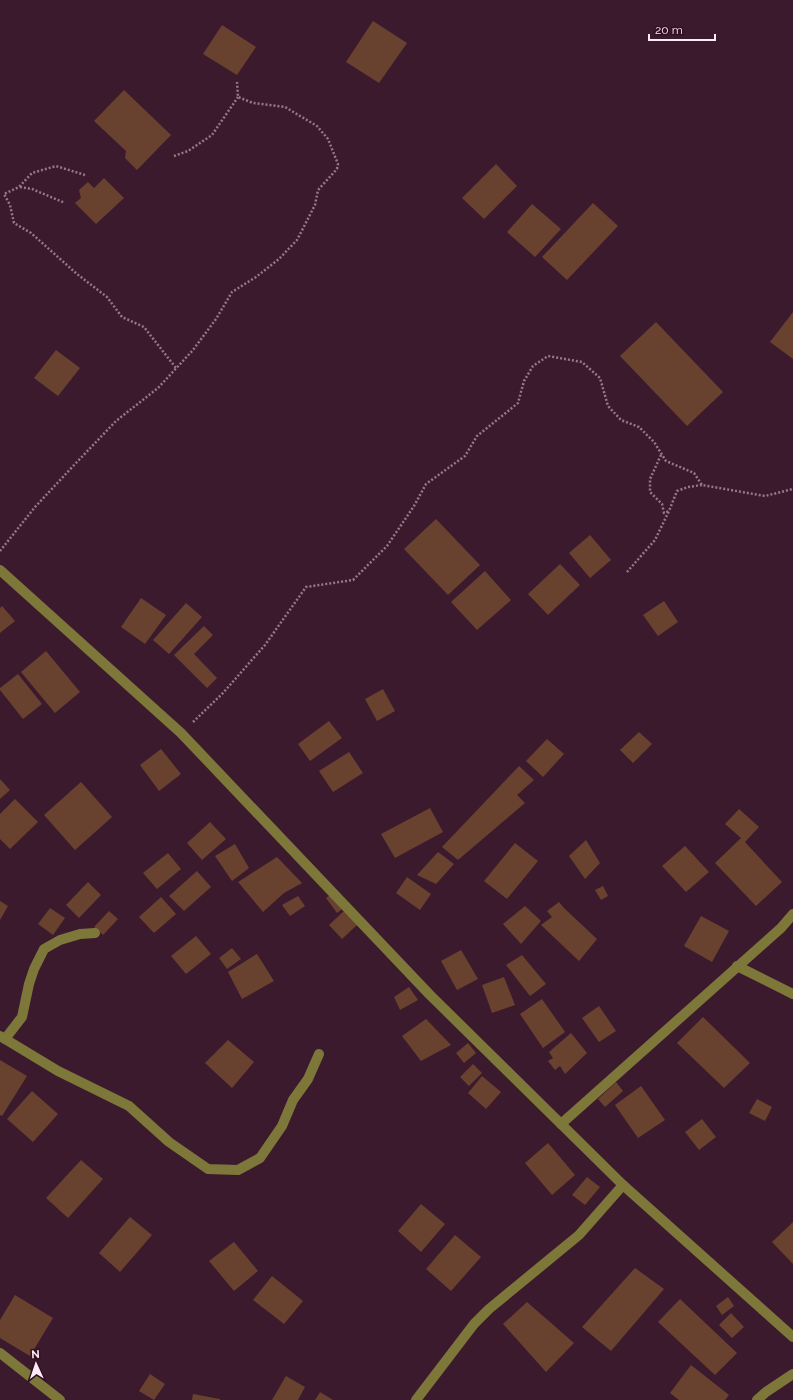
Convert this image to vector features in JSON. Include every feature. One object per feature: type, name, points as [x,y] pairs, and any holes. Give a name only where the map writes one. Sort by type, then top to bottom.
[{"type":"street","points":[[0,570],[181,733],[430,995],[623,1184],[793,1337]]},
{"type":"street","points":[[561,1124],[781,928],[793,914]]},
{"type":"street","points":[[95,932],[80,934],[60,940],[44,949],[34,969],[29,984],[22,1017],[2,1037],[58,1071],[129,1106],[169,1142],[208,1170],[238,1170],[260,1158],[282,1126],[293,1100],[308,1079],[319,1054]]},
{"type":"street","points":[[737,966],[793,994]]},
{"type":"street","points":[[416,1400],[474,1324],[489,1309],[578,1235],[623,1184]]},
{"type":"street","points":[[0,1353],[60,1400]]},
{"type":"street","points":[[757,1400],[793,1374]]},
{"type":"path","points":[[174,156],[188,151],[212,135],[238,97],[237,82]]},
{"type":"path","points":[[0,551],[35,507],[116,421],[158,388],[193,350],[216,319],[232,292],[256,277],[279,259],[297,240],[315,205],[318,190],[337,169],[338,164],[328,139],[317,126],[285,107],[253,103],[238,97]]},
{"type":"path","points":[[85,175],[56,166],[32,172],[19,187],[4,194],[10,205],[14,223],[31,233],[77,274],[107,297],[122,317],[144,327],[176,368]]},
{"type":"path","points":[[19,187],[32,189],[65,203]]},
{"type":"path","points":[[181,733],[223,693],[266,645],[306,587],[353,580],[387,546],[414,506],[426,484],[465,456],[477,436],[518,403],[524,381],[533,366],[548,356],[582,362],[600,378],[608,406],[621,420],[639,427],[654,442],[666,462],[694,474],[702,485]]},
{"type":"path","points":[[661,454],[650,479],[650,492],[662,504],[664,513],[670,511]]},
{"type":"path","points":[[626,572],[655,540],[670,511],[677,491],[688,487],[702,485],[765,496],[793,489]]},
{"type":"building","points":[[373,21],[407,43],[379,83],[346,62]]},
{"type":"building","points":[[222,25],[256,47],[237,75],[203,54]]},
{"type":"building","points":[[124,90],[171,135],[137,170],[125,158],[126,151],[94,121]]},
{"type":"building","points":[[496,164],[517,186],[484,219],[462,198]]},
{"type":"building","points":[[104,178],[124,198],[96,224],[75,203],[81,198],[79,190],[88,182],[94,188]]},
{"type":"building","points":[[593,203],[618,226],[567,280],[542,257]]},
{"type":"building","points":[[532,204],[561,229],[535,257],[507,232]]},
{"type":"building","points":[[793,312],[793,359],[770,342]]},
{"type":"building","points":[[656,322],[723,392],[687,426],[620,356]]},
{"type":"building","points":[[56,350],[80,368],[58,396],[34,378]]},
{"type":"building","points":[[436,519],[480,565],[448,595],[404,549]]},
{"type":"building","points":[[590,535],[611,560],[590,578],[569,553]]},
{"type":"building","points":[[560,564],[580,585],[548,615],[528,594]]},
{"type":"building","points":[[485,571],[511,600],[477,630],[451,602]]},
{"type":"building","points":[[141,598],[166,615],[145,644],[121,627]]},
{"type":"building","points":[[664,601],[678,622],[658,636],[643,615]]},
{"type":"building","points":[[186,603],[202,617],[169,654],[153,640]]},
{"type":"building","points":[[2,606],[15,621],[0,633],[0,608]]},
{"type":"building","points":[[204,626],[213,635],[194,654],[217,678],[207,688],[174,655]]},
{"type":"building","points":[[46,651],[80,692],[55,713],[21,672]]},
{"type":"building","points":[[18,674],[42,704],[23,719],[0,690],[0,688]]},
{"type":"building","points":[[383,689],[395,711],[377,721],[365,699]]},
{"type":"building","points":[[329,721],[342,738],[310,761],[298,744]]},
{"type":"building","points":[[639,732],[652,744],[633,763],[620,750]]},
{"type":"building","points":[[547,739],[564,754],[543,777],[526,761]]},
{"type":"building","points":[[161,749],[181,774],[159,791],[140,765]]},
{"type":"building","points":[[349,752],[363,773],[333,792],[319,771]]},
{"type":"building","points":[[519,766],[534,780],[517,795],[525,803],[458,860],[442,847]]},
{"type":"building","points":[[0,779],[10,790],[0,799]]},
{"type":"building","points":[[81,782],[112,817],[75,850],[44,815]]},
{"type":"building","points":[[15,799],[38,822],[10,849],[0,839],[0,814]]},
{"type":"building","points":[[430,808],[443,832],[395,858],[381,834]]},
{"type":"building","points":[[739,809],[759,827],[745,842],[782,882],[756,906],[715,863],[741,838],[725,824]]},
{"type":"building","points":[[210,822],[226,839],[202,860],[187,843]]},
{"type":"building","points":[[586,840],[600,863],[585,879],[569,856]]},
{"type":"building","points":[[515,843],[538,861],[507,899],[484,881]]},
{"type":"building","points":[[235,844],[249,868],[232,881],[215,856]]},
{"type":"building","points":[[685,846],[709,872],[686,892],[662,866]]},
{"type":"building","points":[[438,852],[454,864],[436,884],[417,875]]},
{"type":"building","points":[[168,853],[181,869],[157,889],[143,873]]},
{"type":"building","points":[[277,857],[302,883],[284,893],[263,912],[238,882]]},
{"type":"building","points":[[197,871],[211,887],[184,911],[169,896]]},
{"type":"building","points":[[407,877],[431,894],[420,910],[396,893]]},
{"type":"building","points":[[88,882],[101,895],[79,918],[66,905]]},
{"type":"building","points":[[603,886],[608,896],[601,900],[595,890]]},
{"type":"building","points":[[334,892],[345,907],[337,913],[326,898]]},
{"type":"building","points":[[298,896],[305,906],[290,916],[282,905]]},
{"type":"building","points":[[161,897],[176,914],[154,933],[139,917]]},
{"type":"building","points":[[0,901],[8,906],[0,920]]},
{"type":"building","points":[[559,902],[597,939],[579,961],[541,925],[552,917],[547,911]]},
{"type":"building","points":[[525,906],[541,921],[521,944],[503,924]]},
{"type":"building","points":[[50,908],[65,918],[53,935],[38,924]]},
{"type":"building","points":[[109,911],[118,919],[103,935],[94,927]]},
{"type":"building","points":[[344,911],[357,925],[342,939],[329,925]]},
{"type":"building","points":[[701,916],[729,931],[712,962],[684,946]]},
{"type":"building","points":[[196,936],[211,954],[186,974],[171,956]]},
{"type":"building","points":[[232,948],[241,959],[227,969],[219,958]]},
{"type":"building","points":[[461,950],[478,979],[457,990],[441,961]]},
{"type":"building","points":[[257,954],[274,981],[242,999],[228,972]]},
{"type":"building","points":[[522,955],[546,984],[530,996],[506,965]]},
{"type":"building","points":[[504,977],[515,1005],[492,1013],[482,985]]},
{"type":"building","points":[[409,987],[418,1000],[400,1010],[394,997]]},
{"type":"building","points":[[542,999],[565,1032],[543,1048],[520,1014]]},
{"type":"building","points":[[599,1006],[616,1031],[599,1042],[582,1018]]},
{"type":"building","points":[[703,1017],[750,1063],[724,1088],[677,1043]]},
{"type":"building","points":[[426,1019],[451,1045],[421,1061],[402,1036]]},
{"type":"building","points":[[571,1033],[587,1053],[565,1074],[560,1066],[555,1070],[548,1061],[553,1058],[549,1052]]},
{"type":"building","points":[[228,1040],[254,1062],[232,1088],[205,1063]]},
{"type":"building","points":[[468,1043],[476,1053],[464,1063],[456,1053]]},
{"type":"building","points":[[0,1060],[27,1076],[2,1116],[0,1115]]},
{"type":"building","points":[[473,1064],[482,1073],[469,1086],[460,1077]]},
{"type":"building","points":[[482,1076],[501,1092],[486,1109],[468,1093]]},
{"type":"building","points":[[616,1082],[623,1091],[605,1107],[598,1099]]},
{"type":"building","points":[[641,1086],[665,1120],[638,1138],[615,1105]]},
{"type":"building","points":[[32,1091],[58,1114],[33,1142],[7,1119]]},
{"type":"building","points":[[757,1099],[772,1107],[765,1121],[749,1113]]},
{"type":"building","points":[[702,1119],[716,1137],[699,1150],[685,1132]]},
{"type":"building","points":[[548,1143],[575,1175],[552,1195],[525,1163]]},
{"type":"building","points":[[81,1160],[103,1179],[68,1218],[46,1198]]},
{"type":"building","points":[[587,1177],[600,1187],[585,1205],[572,1195]]},
{"type":"building","points":[[421,1204],[445,1224],[421,1252],[398,1231]]},
{"type":"building","points":[[130,1217],[152,1235],[120,1272],[99,1253]]},
{"type":"building","points":[[793,1222],[793,1264],[772,1242]]},
{"type":"building","points":[[455,1235],[481,1257],[451,1291],[426,1269]]},
{"type":"building","points":[[234,1242],[258,1271],[234,1291],[209,1261]]},
{"type":"building","points":[[635,1268],[664,1289],[611,1351],[582,1327]]},
{"type":"building","points":[[272,1276],[303,1301],[284,1324],[253,1300]]},
{"type":"building","points":[[15,1295],[53,1318],[30,1356],[0,1338],[0,1320]]},
{"type":"building","points":[[728,1297],[734,1306],[722,1315],[716,1306]]},
{"type":"building","points":[[680,1299],[737,1353],[715,1375],[658,1322]]},
{"type":"building","points":[[527,1302],[574,1343],[546,1372],[503,1324]]},
{"type":"building","points":[[731,1313],[744,1327],[732,1338],[719,1325]]},
{"type":"building","points":[[691,1365],[729,1395],[725,1400],[679,1400],[670,1393]]},
{"type":"building","points":[[150,1374],[165,1384],[154,1400],[139,1391]]},
{"type":"building","points":[[286,1376],[305,1387],[298,1400],[272,1400]]},
{"type":"building","points":[[320,1392],[333,1400],[315,1400]]},
{"type":"building","points":[[193,1394],[220,1399],[220,1400],[192,1400]]}]
